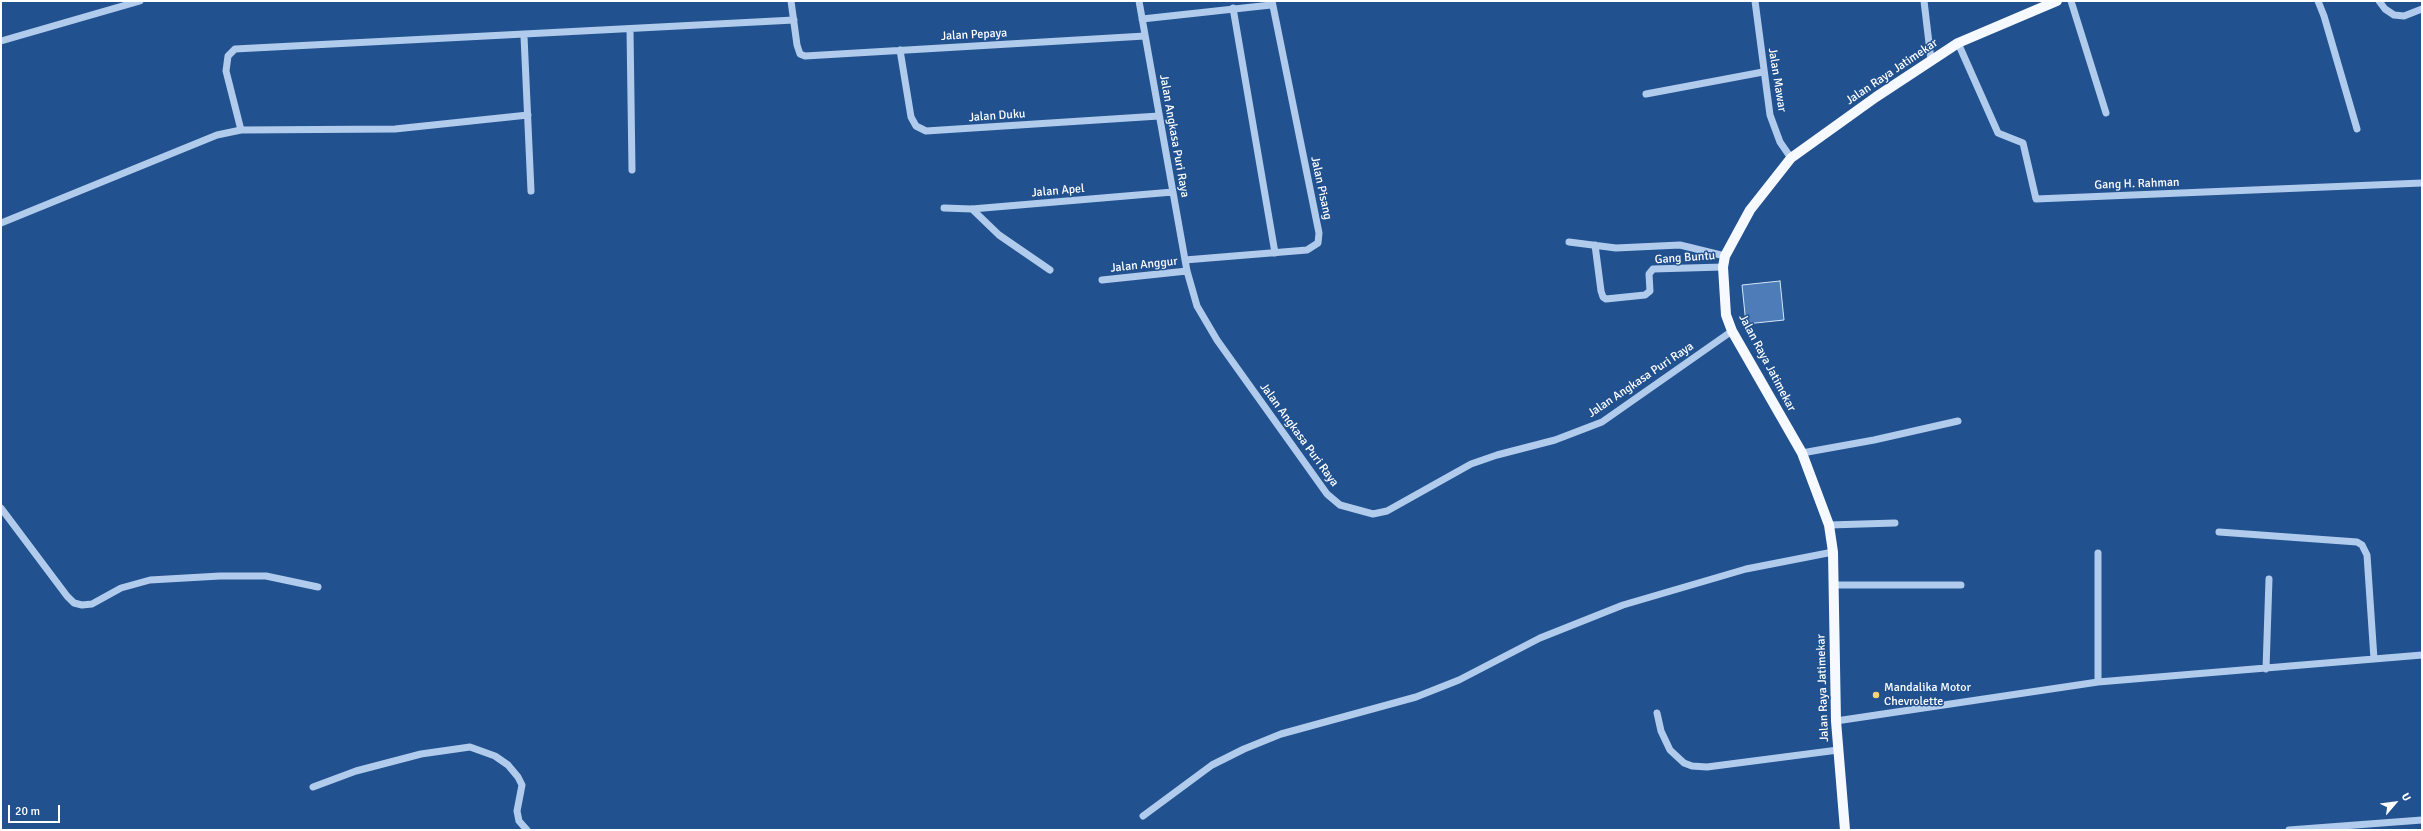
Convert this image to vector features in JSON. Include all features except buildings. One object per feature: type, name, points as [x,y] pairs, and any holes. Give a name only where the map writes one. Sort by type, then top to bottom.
[{"type":"main road","name":"Jalan Raya Jatimekar","points":[[1845,830],[1836,721],[1833,552],[1829,525],[1802,453],[1732,331],[1726,315],[1723,267],[1725,256],[1750,210],[1791,158],[1931,60],[1958,43],[2057,1]]},
{"type":"street","points":[[1,41],[140,1]]},
{"type":"street","points":[[241,130],[226,71],[228,56],[235,49],[524,36],[794,20],[791,1]]},
{"type":"street","name":"Jalan Angkasa Puri Raya","points":[[1139,1],[1187,271],[1197,306],[1217,340],[1327,494],[1340,505],[1373,514],[1387,511],[1471,464],[1497,455],[1555,440],[1602,422],[1732,331]]},
{"type":"street","name":"Jalan Mawar","points":[[1755,1],[1763,72],[1770,115],[1780,142],[1791,158]]},
{"type":"street","points":[[1924,1],[1931,60]]},
{"type":"street","points":[[2071,1],[2106,112]]},
{"type":"street","points":[[2318,1],[2324,16],[2357,129]]},
{"type":"street","points":[[2380,1],[2385,9],[2394,15],[2404,16],[2422,9]]},
{"type":"street","points":[[1142,19],[1272,3]]},
{"type":"street","name":"Jalan Pisang","points":[[1186,260],[1307,250],[1318,242],[1319,234],[1272,3]]},
{"type":"street","points":[[1233,8],[1275,253]]},
{"type":"street","name":"Jalan Pepaya","points":[[794,20],[797,45],[800,54],[805,56],[1145,36]]},
{"type":"street","points":[[630,29],[632,170]]},
{"type":"street","points":[[524,36],[531,190]]},
{"type":"street","name":"Gang H. Rahman","points":[[1958,43],[1998,133],[2023,143],[2036,199],[2422,183]]},
{"type":"street","name":"Jalan Duku","points":[[900,50],[911,116],[916,126],[926,131],[1159,116]]},
{"type":"street","points":[[1646,94],[1763,72]]},
{"type":"street","points":[[1,223],[201,141],[241,130],[395,129],[528,115]]},
{"type":"street","name":"Jalan Apel","points":[[944,208],[972,209],[1173,192]]},
{"type":"street","points":[[972,209],[999,235],[1050,270]]},
{"type":"street","points":[[1569,242],[1616,248],[1680,245],[1725,256]]},
{"type":"street","name":"Gang Buntu","points":[[1595,245],[1601,291],[1603,297],[1606,299],[1645,295],[1650,291],[1649,274],[1653,269],[1723,267]]},
{"type":"street","name":"Jalan Anggur","points":[[1102,280],[1187,271]]},
{"type":"street","points":[[1802,453],[1874,440],[1958,422]]},
{"type":"street","points":[[1,508],[67,596],[74,603],[82,605],[92,604],[121,588],[150,580],[220,576],[266,576],[318,587]]},
{"type":"street","points":[[1829,525],[1895,523]]},
{"type":"street","points":[[2219,532],[2357,542],[2362,545],[2367,555],[2374,659]]},
{"type":"street","points":[[1143,816],[1212,765],[1244,749],[1281,734],[1416,697],[1459,680],[1540,638],[1623,605],[1746,569],[1833,552]]},
{"type":"street","points":[[2098,553],[2098,682]]},
{"type":"street","points":[[2266,669],[2269,579]]},
{"type":"street","points":[[1834,585],[1961,585]]},
{"type":"street","points":[[1836,721],[2098,682],[2422,655]]},
{"type":"street","points":[[1657,712],[1661,732],[1670,750],[1684,763],[1692,766],[1706,767],[1838,750]]},
{"type":"street","points":[[313,787],[356,772],[421,754],[470,747],[495,756],[508,765],[518,777],[522,785],[517,811],[519,821],[528,830]]},
{"type":"street","points":[[2289,830],[2334,828],[2422,820]]},
{"type":"place","name":"Mandalika Motor Chevrolette","points":[[1876,695]]}]
